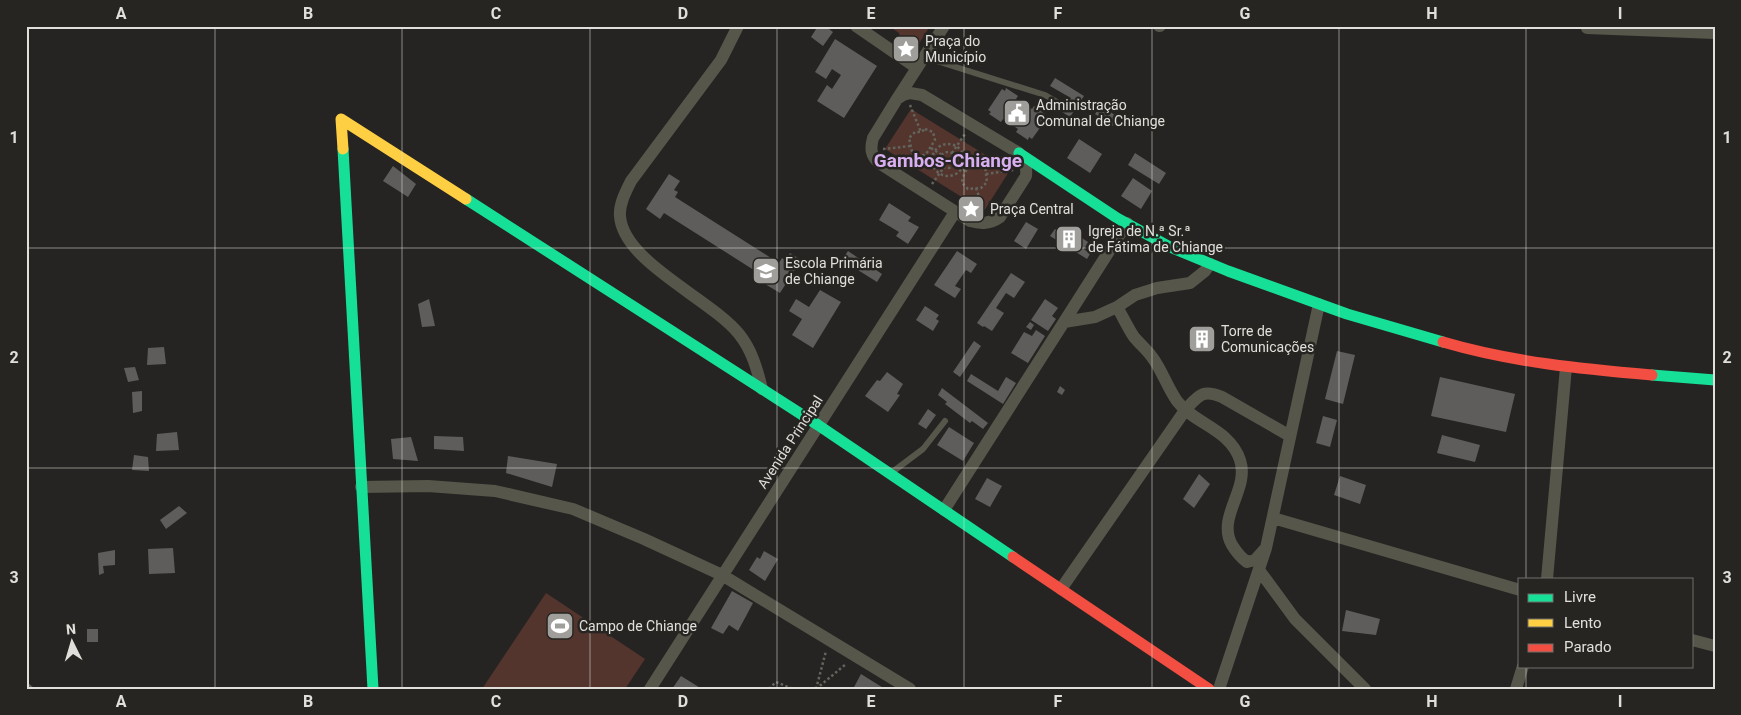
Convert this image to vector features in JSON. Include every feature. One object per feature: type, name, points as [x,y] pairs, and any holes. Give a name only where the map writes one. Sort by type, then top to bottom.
[{"type":"street","points":[[738,26],[722,60],[631,180],[623,197],[619,215],[622,230],[632,246],[738,333],[751,351],[762,390]]},
{"type":"street","points":[[856,26],[921,62]]},
{"type":"street","points":[[944,26],[901,96],[872,138],[871,151],[874,158],[955,212],[978,223],[987,223],[1000,217],[1026,176],[1027,168],[1019,154]]},
{"type":"street","points":[[1588,26],[1588,28],[1715,33]]},
{"type":"street","points":[[901,96],[910,93],[922,95],[1170,248],[1346,314],[1463,348],[1566,367],[1715,380]]},
{"type":"street","points":[[373,689],[341,119],[818,425],[1209,689]]},
{"type":"street","name":"Avenida Principal","points":[[650,689],[955,212]]},
{"type":"street","points":[[944,510],[1127,223]]},
{"type":"street","points":[[1064,322],[1095,317],[1117,307],[1136,295],[1157,288],[1190,283],[1205,271],[1210,264]]},
{"type":"street","points":[[1219,689],[1266,548],[1319,304]]},
{"type":"street","points":[[1117,307],[1134,337],[1153,358],[1177,402],[1220,434],[1234,447],[1241,462],[1241,481],[1227,521],[1230,541],[1239,557],[1247,562],[1255,560],[1266,548]]},
{"type":"street","points":[[1547,578],[1566,367]]},
{"type":"street","points":[[1061,589],[1186,409],[1201,394],[1212,393],[1222,397],[1290,436]]},
{"type":"street","points":[[361,487],[428,486],[495,491],[564,507],[644,539],[722,576],[910,689]]},
{"type":"street","points":[[1273,518],[1518,589]]},
{"type":"street","points":[[1259,570],[1296,619],[1365,689]]},
{"type":"street","points":[[1694,641],[1715,646]]},
{"type":"street","points":[[1516,689],[1522,668]]},
{"type":"lane","points":[[921,62],[1045,95],[1057,102]]},
{"type":"lane","points":[[890,474],[906,464],[923,449],[945,421]]},
{"type":"path","points":[[901,96],[921,132]]},
{"type":"path","points":[[952,153],[971,125]]},
{"type":"path","points":[[928,129],[935,134],[935,140],[926,154],[918,157],[912,152],[909,141],[910,136],[915,132],[921,132],[928,129]]},
{"type":"path","points":[[949,144],[957,147],[964,157],[962,168],[954,174],[940,173],[933,165],[935,151],[949,144]]},
{"type":"path","points":[[871,151],[911,146]]},
{"type":"path","points":[[931,148],[942,155]]},
{"type":"path","points":[[944,167],[940,160],[946,152],[952,153],[956,159],[955,164]]},
{"type":"path","points":[[977,162],[985,166],[988,179],[986,185],[981,188],[968,189],[963,186],[962,180],[966,171],[972,164],[977,162]]},
{"type":"path","points":[[955,164],[966,171]]},
{"type":"path","points":[[944,167],[951,167],[955,164]]},
{"type":"path","points":[[926,194],[944,167]]},
{"type":"path","points":[[986,174],[1027,168]]},
{"type":"path","points":[[976,188],[987,223]]},
{"type":"path","points":[[816,689],[829,640]]},
{"type":"path","points":[[816,689],[856,656]]},
{"type":"path","points":[[769,689],[776,682],[793,689]]},
{"type":"shaded area","points":[[889,26],[930,26],[915,50],[908,52],[902,47],[899,33]]},
{"type":"shaded area","points":[[911,109],[1010,170],[984,211],[885,149]]},
{"type":"shaded area","name":"Campo de Chiange","points":[[546,593],[645,659],[625,689],[482,689]]},
{"type":"building","points":[[818,26],[825,26],[833,32],[823,46],[811,37]]},
{"type":"building","points":[[835,39],[877,66],[844,118],[817,101],[827,85],[832,89],[841,75],[832,69],[826,79],[815,72]]},
{"type":"building","points":[[1055,78],[1084,96],[1070,117],[1062,112],[1071,98],[1050,86]]},
{"type":"building","name":"Administração Comunal de Chiange","points":[[1006,88],[1018,96],[1016,99],[1032,109],[1034,106],[1045,114],[1044,116],[1047,118],[1032,139],[1029,137],[1028,140],[1016,132],[1018,129],[1003,119],[1001,122],[989,114],[991,112],[988,110],[1002,89],[1005,91]]},
{"type":"building","points":[[1101,106],[1118,117],[1113,126],[1095,114]]},
{"type":"building","points":[[1079,139],[1102,154],[1090,173],[1067,158]]},
{"type":"building","points":[[1135,153],[1166,173],[1159,184],[1128,165]]},
{"type":"building","points":[[393,166],[416,184],[408,197],[383,181]]},
{"type":"building","points":[[669,174],[680,181],[674,190],[678,192],[675,197],[779,263],[782,258],[785,260],[790,253],[801,260],[780,293],[765,284],[768,279],[664,213],[660,219],[646,209]]},
{"type":"building","points":[[1133,178],[1152,191],[1141,209],[1121,196]]},
{"type":"building","points":[[889,203],[911,217],[908,221],[919,227],[908,244],[896,236],[899,232],[879,220]]},
{"type":"building","points":[[1026,222],[1038,229],[1026,249],[1014,241]]},
{"type":"building","name":"Igreja de N.ª Sr.ª de Fátima de Chiange","points":[[1063,226],[1088,242],[1084,249],[1090,254],[1087,259],[1050,236],[1055,229],[1059,232]]},
{"type":"building","points":[[848,251],[882,274],[877,282],[842,260]]},
{"type":"building","points":[[957,251],[977,264],[971,273],[966,270],[955,286],[961,289],[955,298],[934,285]]},
{"type":"building","points":[[1011,273],[1025,282],[1014,298],[1006,293],[996,308],[1004,313],[992,331],[977,323]]},
{"type":"building","points":[[820,290],[841,302],[813,348],[792,335],[802,319],[789,311],[796,299],[809,307]]},
{"type":"building","points":[[429,299],[435,326],[422,327],[418,304]]},
{"type":"building","points":[[1045,299],[1058,308],[1052,316],[1056,319],[1048,331],[1031,320]]},
{"type":"building","points":[[925,306],[939,315],[936,319],[939,321],[933,331],[916,320]]},
{"type":"building","points":[[1030,322],[1034,325],[1031,330],[1026,327]]},
{"type":"building","points":[[1036,330],[1045,336],[1028,363],[1011,353],[1024,332],[1032,336]]},
{"type":"building","name":"Torre de Comunicações","points":[[1201,332],[1209,339],[1203,346],[1195,340]]},
{"type":"building","points":[[974,341],[981,346],[960,377],[953,372]]},
{"type":"building","points":[[164,347],[166,364],[147,365],[148,348]]},
{"type":"building","points":[[1337,351],[1355,355],[1343,404],[1325,399]]},
{"type":"building","points":[[135,367],[139,380],[128,382],[124,368]]},
{"type":"building","points":[[887,372],[903,384],[897,394],[900,395],[888,412],[865,396],[877,380],[880,381]]},
{"type":"building","points":[[971,374],[998,391],[1006,377],[1016,383],[1003,404],[967,381]]},
{"type":"building","points":[[1440,377],[1515,394],[1506,432],[1431,416]]},
{"type":"building","points":[[1060,386],[1065,390],[1062,395],[1057,392]]},
{"type":"building","points":[[942,388],[988,423],[983,429],[972,421],[970,423],[945,404],[947,402],[938,395]]},
{"type":"building","points":[[142,391],[142,411],[133,413],[132,392]]},
{"type":"building","points":[[928,409],[936,415],[926,429],[918,424]]},
{"type":"building","points":[[1323,416],[1337,420],[1330,447],[1316,443]]},
{"type":"building","points":[[949,427],[974,443],[963,461],[937,445]]},
{"type":"building","points":[[177,432],[179,450],[156,451],[157,434]]},
{"type":"building","points":[[1442,435],[1480,445],[1475,462],[1437,453]]},
{"type":"building","points":[[434,436],[463,437],[464,451],[434,449]]},
{"type":"building","points":[[411,437],[418,461],[393,459],[391,439]]},
{"type":"building","points":[[134,455],[148,457],[149,471],[132,470]]},
{"type":"building","points":[[508,456],[557,464],[552,487],[506,473]]},
{"type":"building","points":[[1199,474],[1210,484],[1194,508],[1183,499]]},
{"type":"building","points":[[1340,476],[1366,485],[1360,504],[1334,495]]},
{"type":"building","points":[[987,478],[1002,486],[990,507],[975,499]]},
{"type":"building","points":[[179,506],[187,513],[166,529],[160,520]]},
{"type":"building","points":[[173,548],[175,573],[149,574],[148,549]]},
{"type":"building","points":[[115,550],[115,565],[103,566],[104,573],[99,575],[98,553]]},
{"type":"building","points":[[764,551],[778,559],[765,581],[749,570],[757,557],[760,559]]},
{"type":"building","points":[[732,591],[753,603],[738,631],[729,625],[723,634],[711,628]]},
{"type":"building","points":[[1346,610],[1380,619],[1376,635],[1342,631]]},
{"type":"building","points":[[87,629],[98,629],[98,642],[87,642]]},
{"type":"building","points":[[861,674],[885,689],[853,689]]},
{"type":"building","points":[[681,676],[702,689],[672,689]]},
{"type":"building","points":[[26,681],[35,689],[26,689]]},
{"type":"traffic: fast","points":[[343,149],[373,689]]},
{"type":"traffic: fast","points":[[1019,153],[1117,218],[1170,247],[1228,271],[1347,314],[1443,342]]},
{"type":"traffic: fast","points":[[466,199],[818,425],[1013,557]]},
{"type":"traffic: fast","points":[[1652,375],[1715,380]]},
{"type":"traffic: slow","points":[[343,149],[341,119],[466,199]]},
{"type":"traffic: jam","points":[[1443,342],[1521,360],[1652,375]]},
{"type":"traffic: jam","points":[[1013,557],[1209,689]]},
{"type":"place","name":"Praça do Município","points":[[906,49]]},
{"type":"place","name":"Administração Comunal de Chiange","points":[[1017,113]]},
{"type":"place","name":"Praça Central","points":[[971,209]]},
{"type":"place","name":"Igreja de N.ª Sr.ª de Fátima de Chiange","points":[[1069,239]]},
{"type":"place","name":"Escola Primária de Chiange","points":[[766,271]]},
{"type":"place","name":"Torre de Comunicações","points":[[1202,339]]},
{"type":"place","name":"Campo de Chiange","points":[[560,626]]},
{"type":"district","name":"Gambos-Chiange","points":[[948,160]]}]
